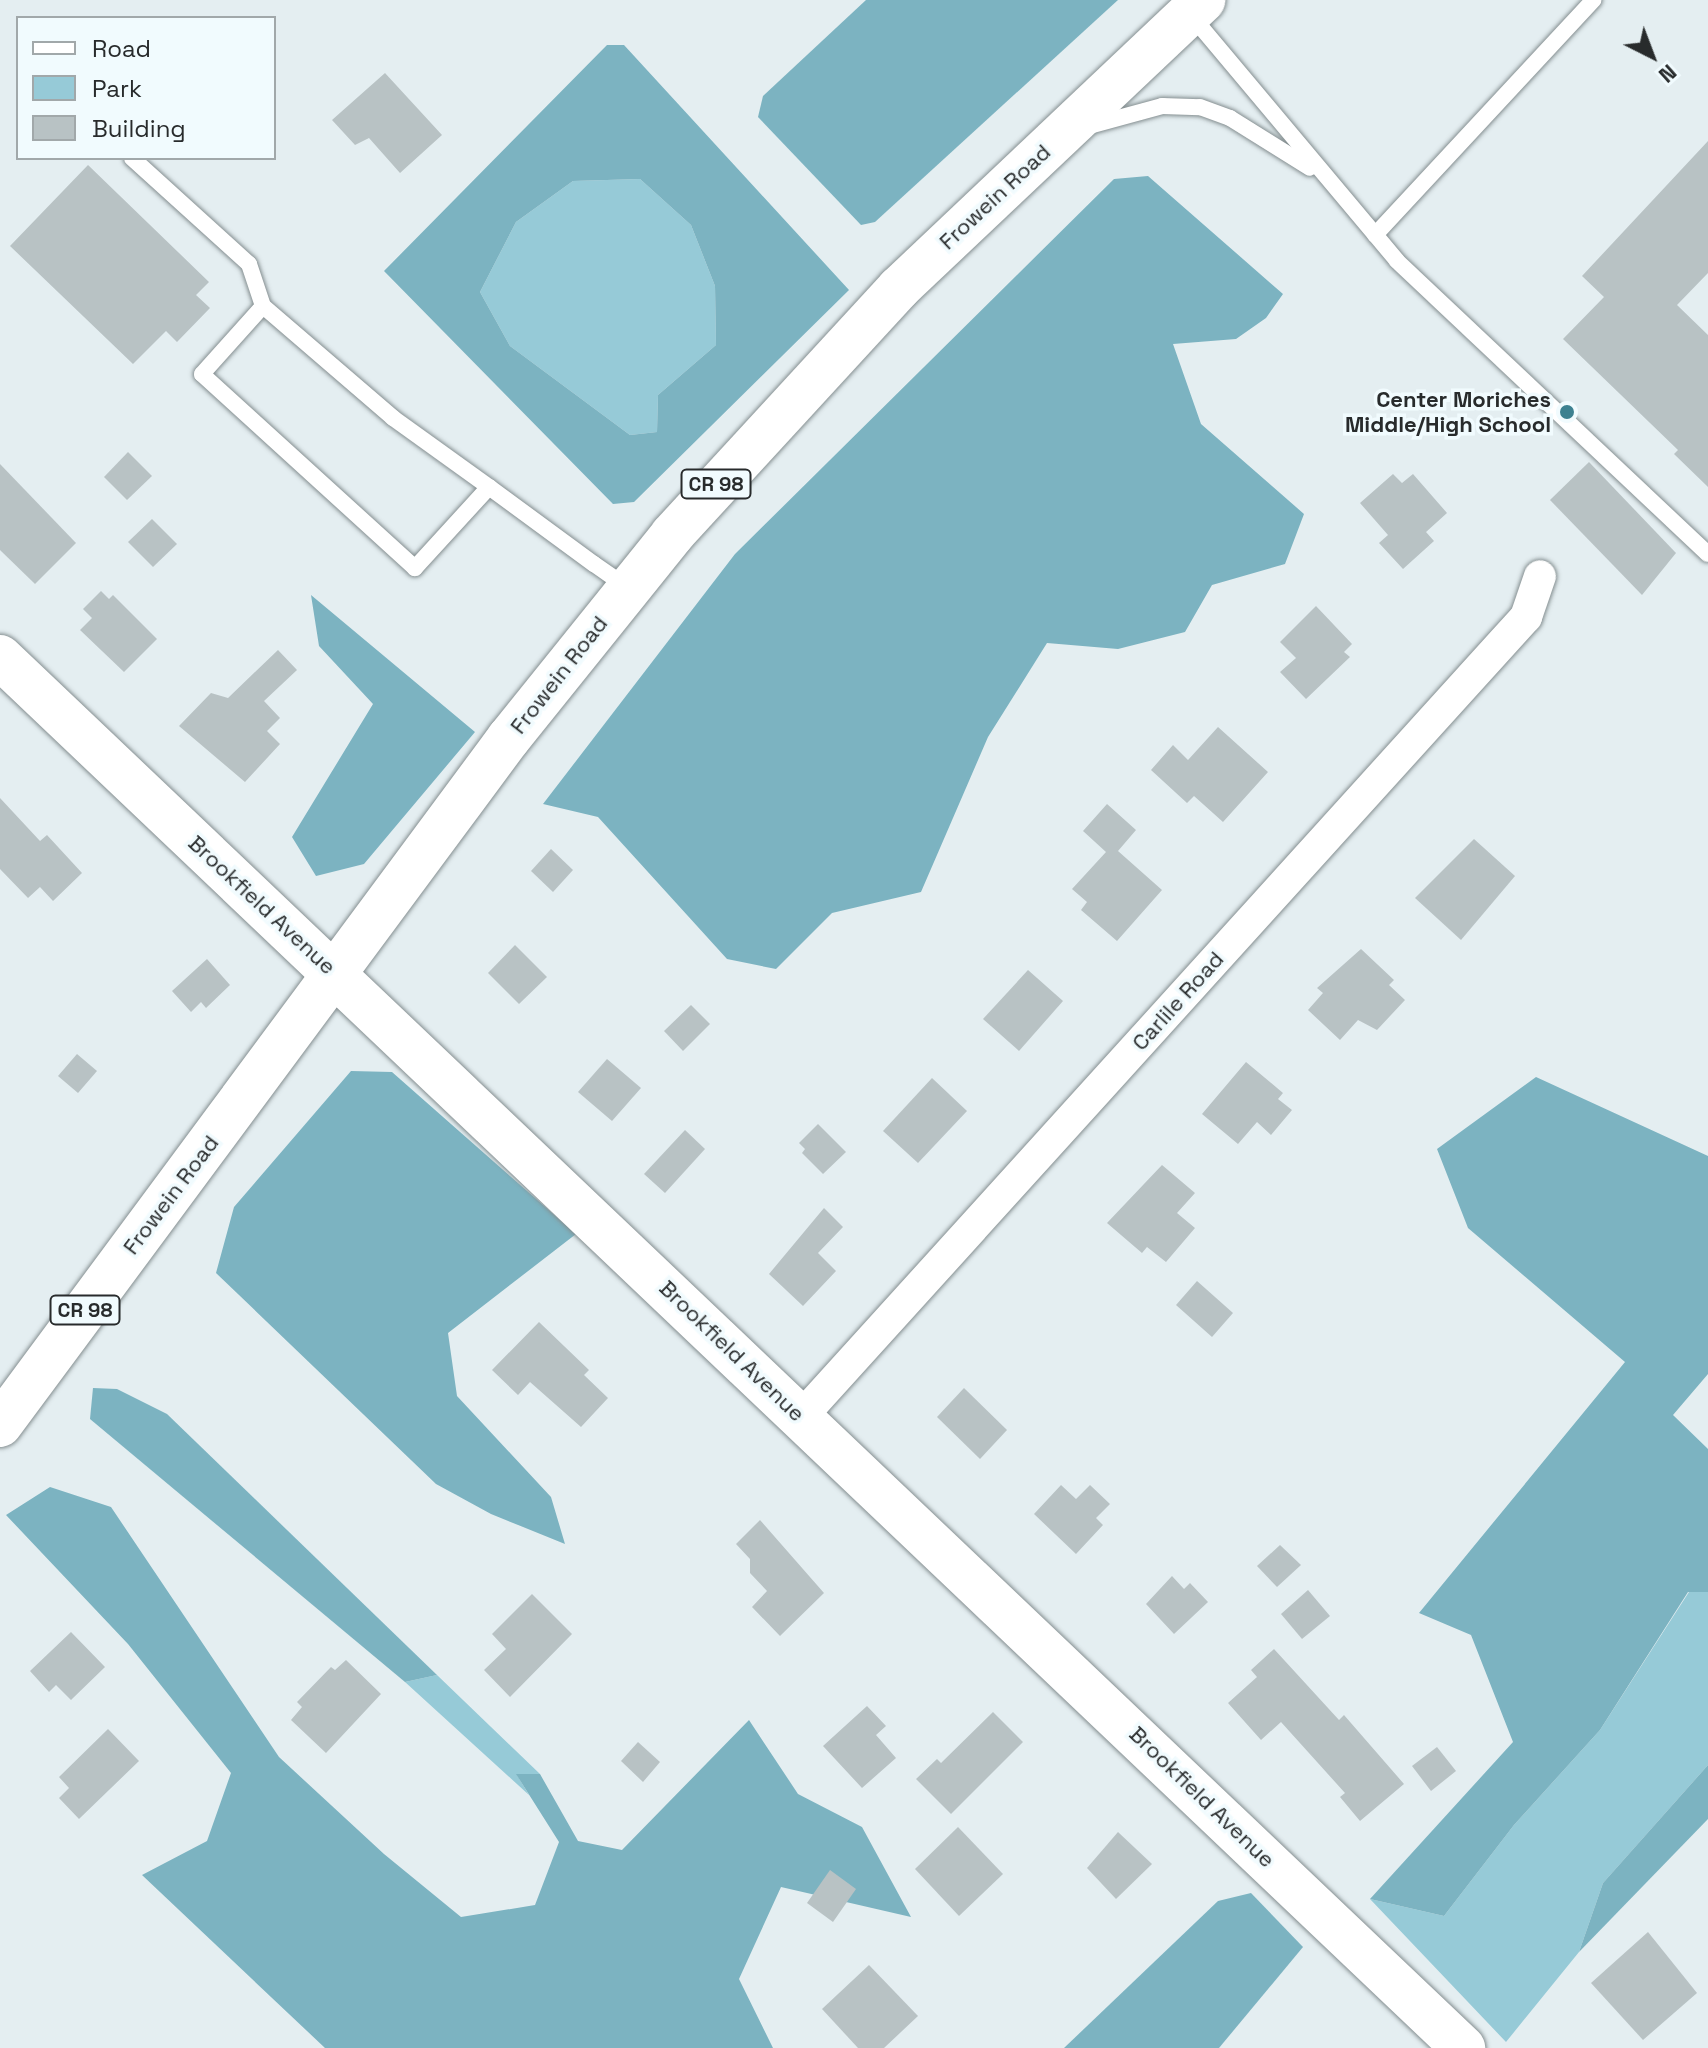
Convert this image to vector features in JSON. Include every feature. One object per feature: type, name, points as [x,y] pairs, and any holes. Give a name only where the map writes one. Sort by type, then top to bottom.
[{"type":"main road","name":"Frowein Road","points":[[0,1425],[517,727],[628,588],[863,324],[1197,7]]},
{"type":"main road","name":"Brookfield Avenue","points":[[0,657],[1463,2048]]},
{"type":"street","name":"Carlile Road","points":[[801,1417],[1526,617],[1540,576]]},
{"type":"lane","points":[[1375,235],[1593,0]]},
{"type":"lane","points":[[1197,7],[1324,176],[1375,235],[1708,554]]},
{"type":"lane","points":[[1061,135],[1162,106],[1200,107],[1230,118],[1324,176]]},
{"type":"lane","points":[[134,160],[249,264],[263,306],[393,418],[628,588]]},
{"type":"lane","points":[[263,306],[202,374],[415,568],[489,487]]},
{"type":"green space","points":[[640,179],[691,225],[715,286],[716,345],[658,395],[657,432],[630,435],[510,346],[480,292],[516,222],[573,181]]},
{"type":"green space","points":[[1689,1592],[1708,1592],[1708,1765],[1603,1883],[1579,1952],[1506,2042],[1370,1899],[1444,1916],[1514,1825],[1600,1730]]},
{"type":"green space","points":[[437,1675],[540,1774],[517,1775],[529,1795],[405,1682]]},
{"type":"shaded area","points":[[866,0],[1118,0],[875,222],[861,225],[758,117],[763,96]]},
{"type":"shaded area","points":[[607,45],[624,45],[849,290],[634,502],[613,504],[384,271]],"holes":[[[640,179],[691,225],[715,286],[716,345],[658,395],[657,432],[630,435],[510,346],[480,292],[516,222],[573,181]]]},
{"type":"shaded area","points":[[1148,176],[1283,294],[1266,318],[1236,339],[1173,344],[1201,424],[1304,514],[1285,564],[1212,585],[1185,632],[1118,649],[1047,643],[988,737],[921,892],[832,913],[776,969],[727,959],[598,817],[543,804],[735,554],[1114,179]]},
{"type":"shaded area","points":[[311,595],[475,732],[364,864],[316,876],[292,837],[373,704],[319,646]]},
{"type":"shaded area","points":[[351,1071],[392,1072],[576,1234],[448,1333],[457,1396],[551,1497],[565,1544],[491,1514],[436,1484],[216,1273],[234,1207]]},
{"type":"shaded area","points":[[1536,1077],[1708,1156],[1708,1374],[1673,1415],[1708,1449],[1708,1592],[1688,1592],[1600,1730],[1514,1825],[1444,1916],[1370,1899],[1513,1742],[1471,1635],[1419,1613],[1625,1362],[1468,1228],[1437,1149]]},
{"type":"shaded area","points":[[93,1388],[117,1389],[167,1414],[437,1675],[405,1682],[90,1419]]},
{"type":"shaded area","points":[[50,1487],[111,1507],[279,1757],[384,1854],[461,1917],[535,1905],[559,1842],[516,1774],[540,1774],[578,1841],[622,1850],[749,1720],[798,1794],[862,1827],[911,1917],[781,1887],[739,1979],[773,2048],[325,2048],[142,1875],[207,1841],[231,1773],[128,1644],[6,1515]]},
{"type":"shaded area","points":[[1708,1765],[1708,1819],[1579,1952],[1603,1883]]},
{"type":"shaded area","points":[[1251,1893],[1303,1947],[1219,2048],[1064,2048],[1218,1901]]},
{"type":"building","points":[[385,73],[442,135],[400,173],[369,138],[355,145],[332,120]]},
{"type":"building","points":[[1708,141],[1708,273],[1677,305],[1708,335],[1708,487],[1674,454],[1678,450],[1563,339],[1604,297],[1582,276]]},
{"type":"building","points":[[88,165],[209,282],[196,295],[210,308],[177,342],[166,331],[133,364],[10,246]]},
{"type":"building","points":[[128,452],[152,476],[127,500],[104,477]]},
{"type":"building","points":[[1589,462],[1676,553],[1642,595],[1550,500]]},
{"type":"building","points":[[0,464],[76,543],[35,584],[0,550]]},
{"type":"building","points":[[1393,474],[1402,483],[1413,474],[1447,513],[1426,532],[1434,541],[1403,569],[1379,543],[1388,535],[1360,503]]},
{"type":"building","points":[[152,519],[177,544],[153,567],[128,542]]},
{"type":"building","points":[[101,591],[109,599],[113,595],[157,639],[124,672],[80,630],[92,618],[83,609]]},
{"type":"building","points":[[1316,606],[1352,644],[1344,652],[1350,657],[1306,699],[1280,672],[1296,658],[1280,642]]},
{"type":"building","points":[[278,650],[297,670],[264,701],[280,718],[267,731],[280,744],[245,782],[179,726],[211,693],[228,698]]},
{"type":"building","points":[[1218,727],[1268,772],[1223,822],[1194,796],[1187,803],[1151,770],[1173,745],[1188,760]]},
{"type":"building","points":[[0,798],[40,841],[47,835],[82,873],[53,901],[40,887],[28,898],[0,869]]},
{"type":"building","points":[[1107,804],[1136,830],[1118,851],[1162,890],[1117,941],[1081,910],[1087,902],[1072,889],[1106,852],[1083,831]]},
{"type":"building","points":[[1474,839],[1515,876],[1461,940],[1415,898]]},
{"type":"building","points":[[551,849],[573,870],[553,892],[531,871]]},
{"type":"building","points":[[515,945],[547,977],[519,1004],[488,973]]},
{"type":"building","points":[[1361,949],[1394,980],[1389,985],[1405,1000],[1377,1030],[1358,1020],[1340,1040],[1308,1010],[1323,993],[1317,988]]},
{"type":"building","points":[[207,959],[230,985],[206,1008],[201,1002],[191,1012],[172,991]]},
{"type":"building","points":[[1028,970],[1063,1001],[1019,1051],[983,1019]]},
{"type":"building","points":[[691,1005],[710,1024],[683,1051],[664,1031]]},
{"type":"building","points":[[77,1054],[97,1071],[78,1093],[58,1076]]},
{"type":"building","points":[[607,1059],[641,1088],[612,1121],[578,1092]]},
{"type":"building","points":[[1246,1062],[1283,1093],[1278,1099],[1292,1110],[1271,1135],[1257,1122],[1238,1144],[1202,1114]]},
{"type":"building","points":[[932,1078],[967,1111],[918,1163],[883,1131]]},
{"type":"building","points":[[818,1124],[846,1152],[823,1174],[802,1153],[805,1149],[799,1143]]},
{"type":"building","points":[[685,1130],[705,1149],[665,1193],[644,1174]]},
{"type":"building","points":[[1162,1165],[1195,1193],[1177,1213],[1195,1228],[1166,1262],[1147,1247],[1142,1253],[1107,1223]]},
{"type":"building","points":[[824,1208],[843,1227],[818,1253],[836,1271],[803,1306],[769,1274]]},
{"type":"building","points":[[1197,1281],[1233,1313],[1212,1337],[1176,1305]]},
{"type":"building","points":[[539,1322],[589,1370],[584,1375],[608,1398],[581,1427],[530,1382],[518,1395],[492,1370]]},
{"type":"building","points":[[964,1388],[1007,1430],[980,1459],[937,1417]]},
{"type":"building","points":[[1061,1485],[1076,1499],[1090,1485],[1110,1504],[1096,1518],[1103,1525],[1076,1554],[1034,1514]]},
{"type":"building","points":[[760,1520],[824,1593],[780,1636],[752,1607],[767,1591],[750,1573],[750,1559],[736,1544]]},
{"type":"building","points":[[1280,1545],[1301,1565],[1277,1587],[1257,1566]]},
{"type":"building","points":[[1172,1576],[1184,1589],[1190,1583],[1208,1602],[1174,1634],[1146,1604]]},
{"type":"building","points":[[1308,1590],[1330,1616],[1302,1639],[1281,1614]]},
{"type":"building","points":[[532,1594],[572,1634],[510,1697],[484,1670],[506,1649],[492,1634]]},
{"type":"building","points":[[71,1632],[105,1667],[71,1700],[56,1685],[49,1692],[30,1671]]},
{"type":"building","points":[[1274,1649],[1339,1720],[1344,1715],[1404,1784],[1360,1821],[1340,1797],[1345,1793],[1281,1722],[1261,1740],[1228,1703],[1257,1677],[1251,1670]]},
{"type":"building","points":[[346,1660],[381,1694],[326,1753],[291,1720],[302,1707],[297,1702],[331,1667],[335,1670]]},
{"type":"building","points":[[867,1706],[886,1726],[876,1735],[896,1758],[862,1788],[823,1746]]},
{"type":"building","points":[[993,1712],[1023,1742],[951,1814],[916,1779],[937,1759],[941,1763]]},
{"type":"building","points":[[108,1729],[139,1761],[79,1819],[59,1798],[69,1788],[59,1777]]},
{"type":"building","points":[[638,1742],[660,1762],[643,1782],[621,1761]]},
{"type":"building","points":[[1437,1747],[1456,1771],[1431,1791],[1412,1766]]},
{"type":"building","points":[[958,1827],[1003,1874],[959,1916],[915,1869]]},
{"type":"building","points":[[1118,1832],[1152,1864],[1116,1899],[1087,1868]]},
{"type":"building","points":[[830,1870],[856,1889],[833,1922],[807,1903]]},
{"type":"building","points":[[1648,1932],[1697,1993],[1643,2040],[1591,1983]]},
{"type":"building","points":[[869,1965],[918,2016],[884,2048],[858,2048],[822,2009]]},
{"type":"place","name":"Center Moriches Middle/High School","points":[[1567,412]]}]
